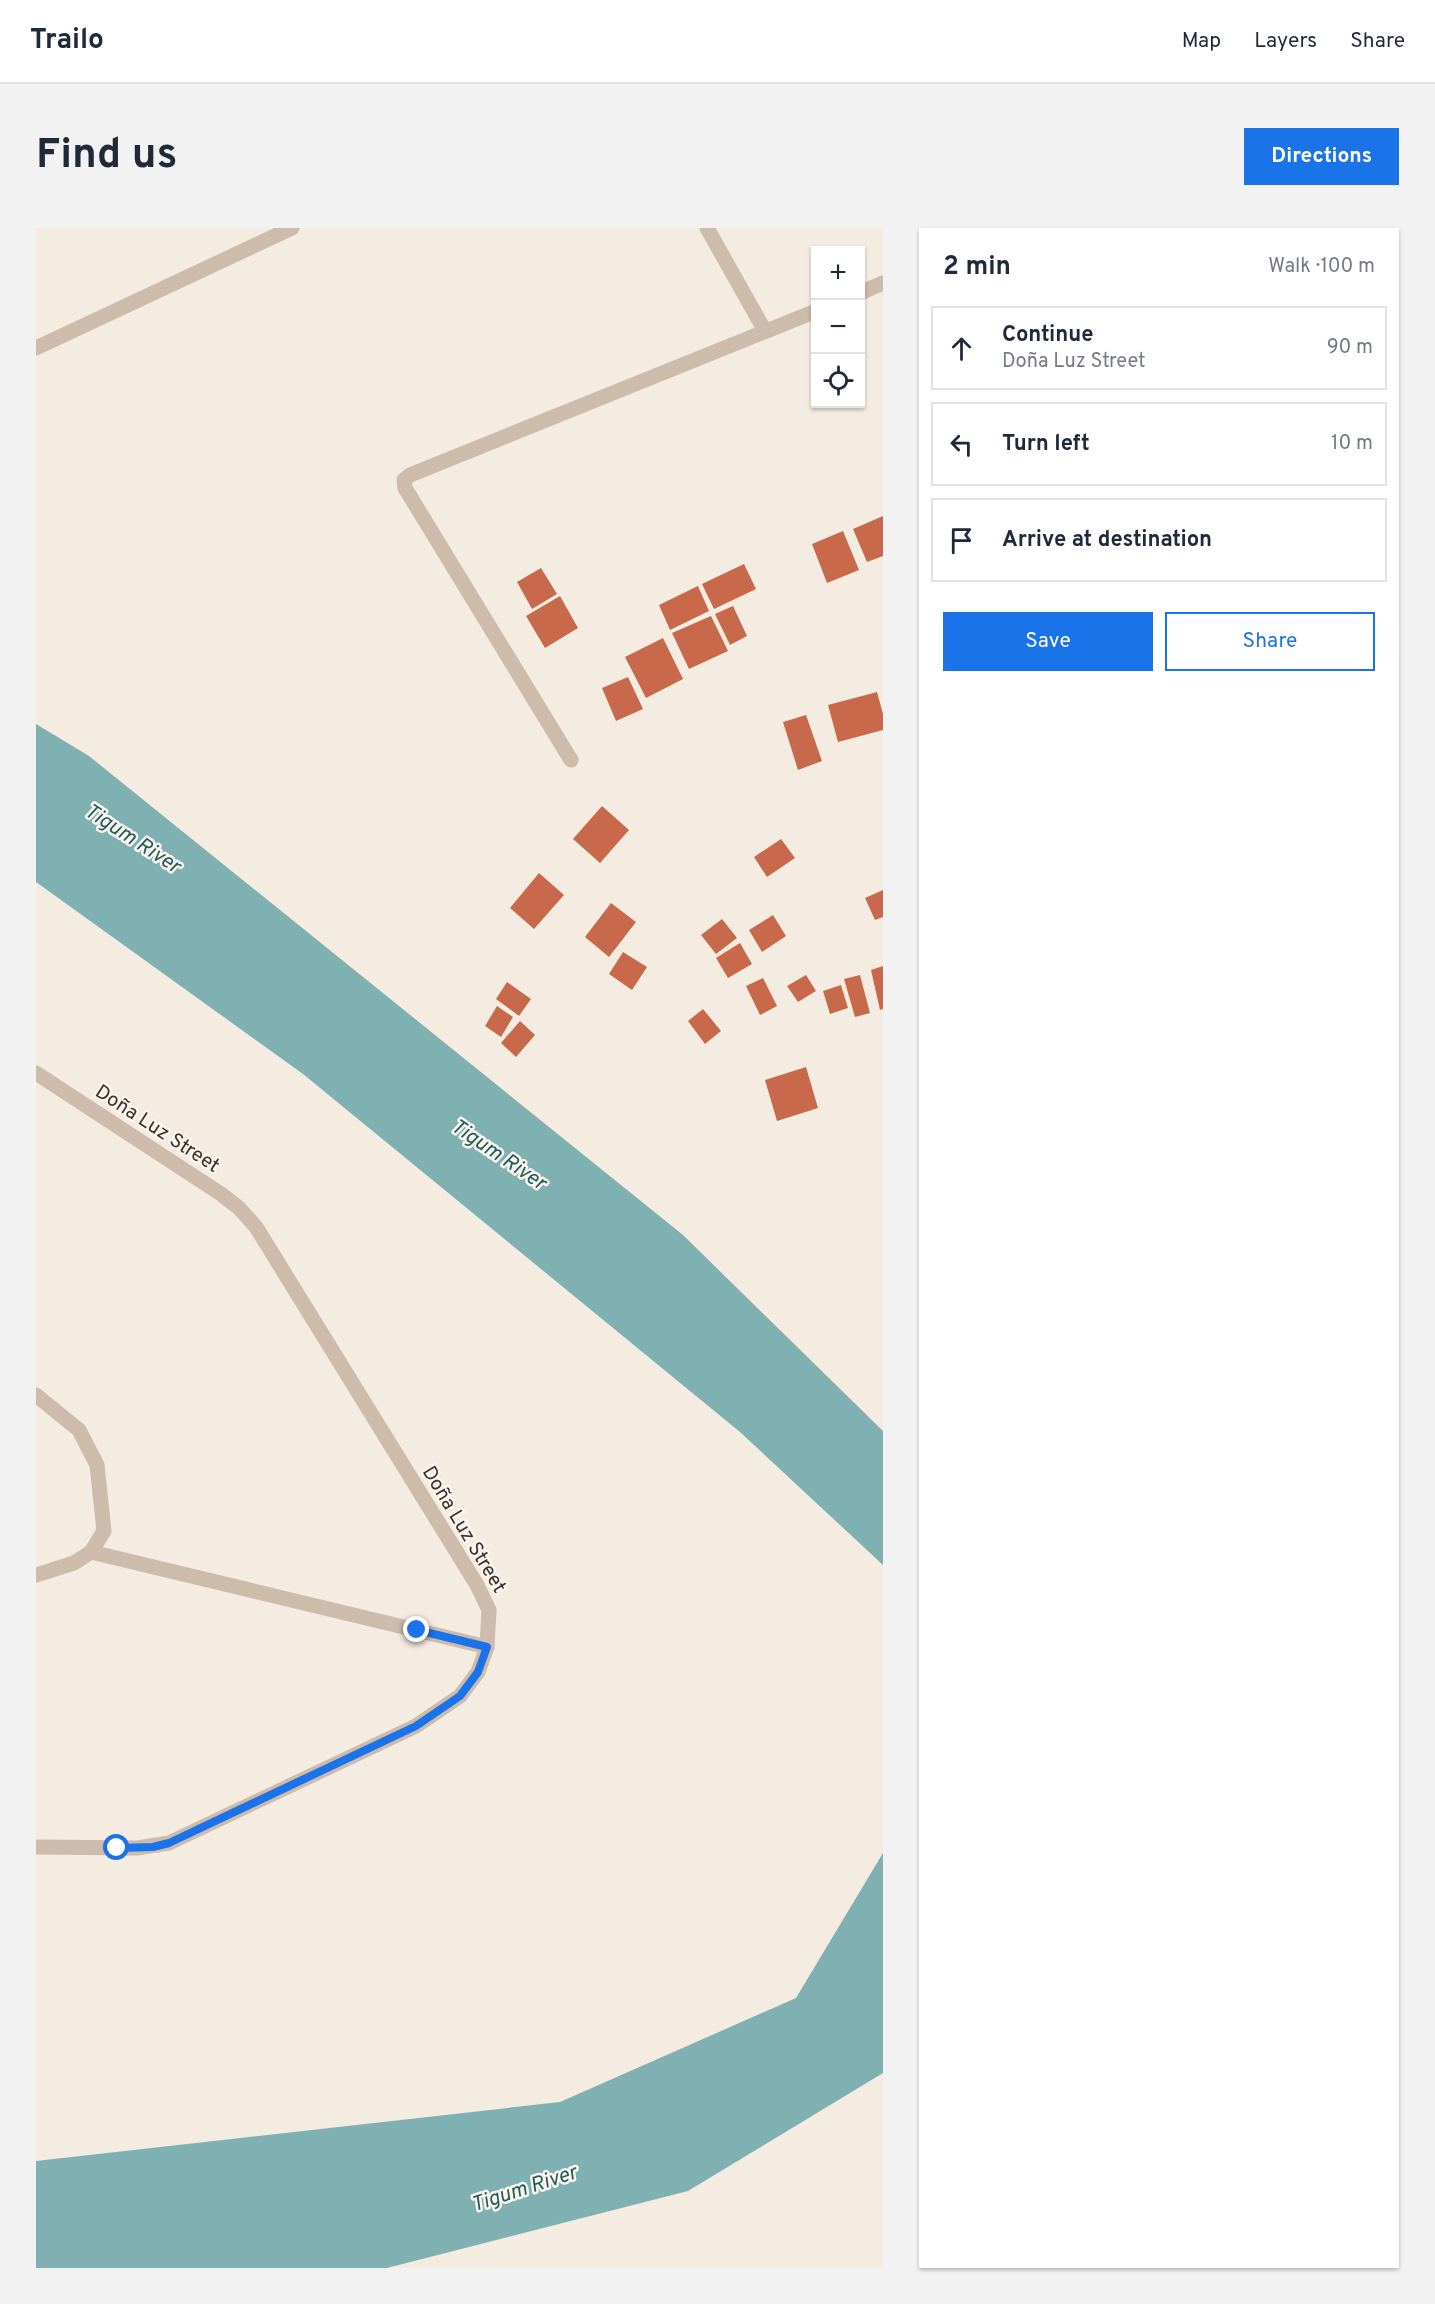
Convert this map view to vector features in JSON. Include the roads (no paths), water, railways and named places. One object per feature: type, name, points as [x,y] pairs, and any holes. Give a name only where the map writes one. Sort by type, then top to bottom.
[{"type":"street","points":[[36,348],[292,228]]},
{"type":"street","points":[[707,228],[765,331]]},
{"type":"street","points":[[865,291],[883,284]]},
{"type":"street","points":[[571,760],[405,488],[404,480],[410,475],[811,313]]},
{"type":"street","name":"Doña Luz Street","points":[[36,1073],[221,1194],[239,1208],[256,1227],[477,1585],[489,1610],[487,1647],[478,1672],[460,1696],[416,1726],[169,1843],[137,1848],[36,1847]]},
{"type":"street","points":[[36,1395],[79,1430],[97,1465],[104,1531],[91,1552],[74,1563],[36,1575]]},
{"type":"street","points":[[91,1552],[487,1647]]},
{"type":"water","name":"Tigum River","points":[[36,724],[89,756],[683,1235],[883,1431],[883,1565],[740,1432],[303,1074],[36,882]]},
{"type":"water","name":"Tigum River","points":[[883,1853],[883,2073],[688,2191],[387,2268],[36,2268],[36,2161],[560,2102],[796,1998]]}]
